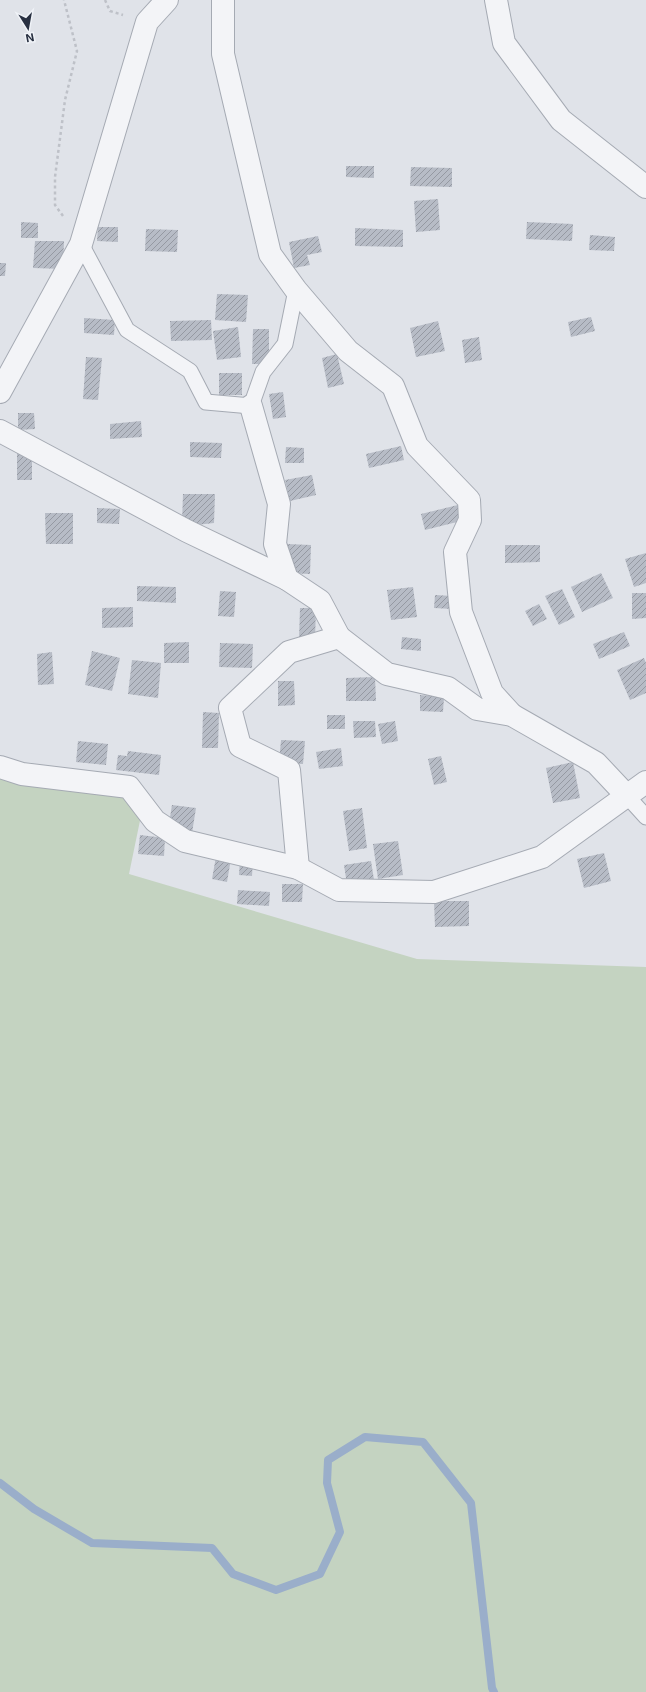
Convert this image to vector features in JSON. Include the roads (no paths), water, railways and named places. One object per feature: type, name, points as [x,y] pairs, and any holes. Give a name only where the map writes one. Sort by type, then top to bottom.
[{"type":"street","points":[[0,392],[81,244],[147,22],[167,0]]},
{"type":"street","points":[[223,0],[223,54],[270,254],[296,290],[348,351],[393,386],[417,446],[469,500],[470,520],[455,552],[461,612],[492,692],[512,715],[596,763],[626,796]]},
{"type":"street","points":[[496,0],[504,43],[561,120],[646,187]]},
{"type":"street","points":[[251,406],[278,504],[275,544],[287,579]]},
{"type":"street","points":[[0,431],[187,531],[287,579],[320,601],[338,638],[387,674],[448,688],[477,709],[512,715]]},
{"type":"street","points":[[298,868],[289,770],[240,746],[230,708],[289,652],[338,638]]},
{"type":"street","points":[[0,767],[22,774],[129,787],[155,821],[185,841],[298,868],[339,890],[434,892],[542,857],[646,782]]},
{"type":"lane","points":[[81,244],[127,330],[190,371],[206,402],[251,406],[263,372],[285,344],[296,290]]},
{"type":"lane","points":[[626,796],[646,817]]},
{"type":"waterway","points":[[0,1483],[34,1509],[92,1543],[212,1548],[233,1574],[276,1590],[320,1574],[340,1532],[327,1483],[328,1460],[365,1437],[423,1442],[471,1503],[492,1688],[494,1692]]}]
